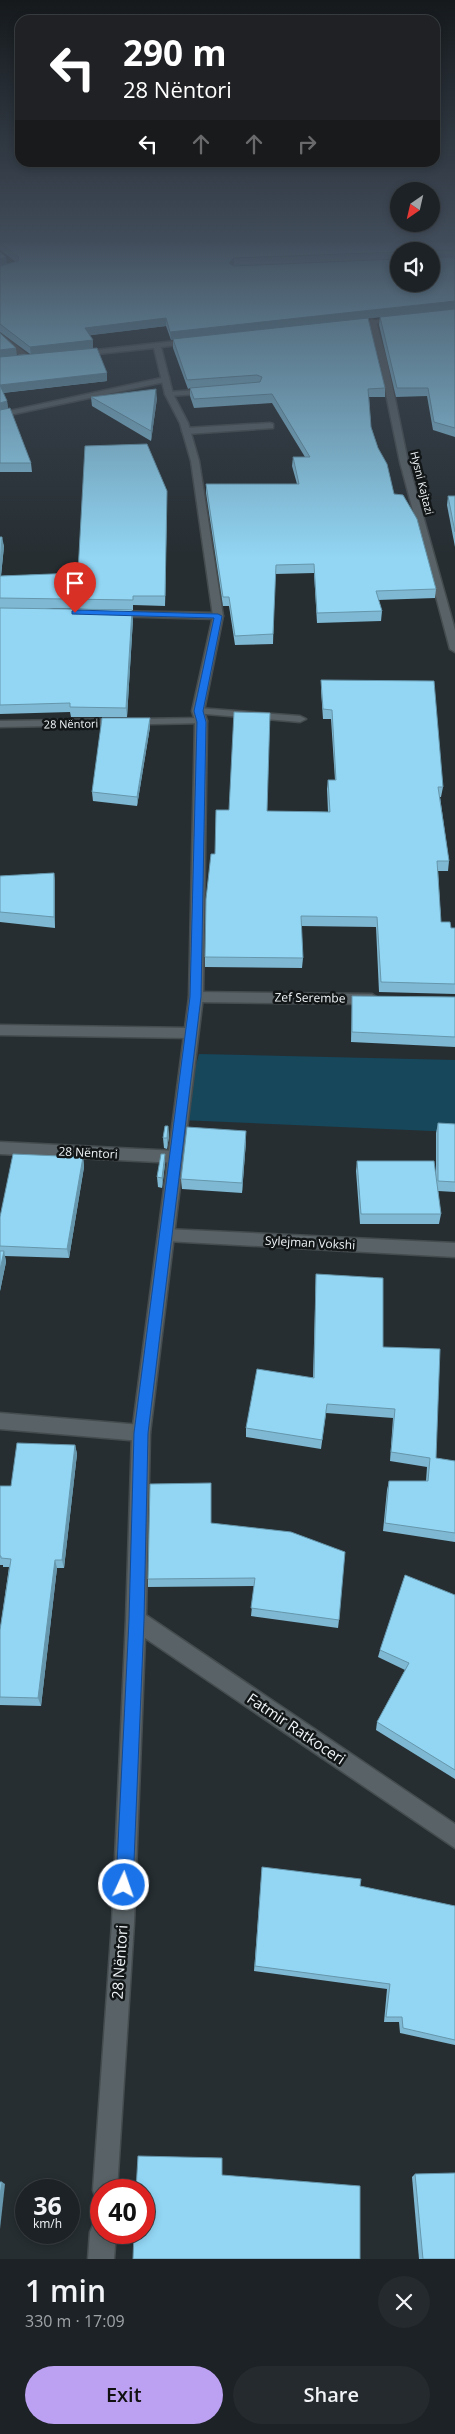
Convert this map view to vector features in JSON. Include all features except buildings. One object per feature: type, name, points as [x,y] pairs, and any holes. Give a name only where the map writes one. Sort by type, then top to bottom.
[{"type":"street","points":[[17,347],[32,359],[19,360]]},
{"type":"street","points":[[72,355],[136,347]]},
{"type":"street","name":"28 Nëntori","points":[[106,2179],[123,1923],[136,1620],[141,1433],[196,997],[200,716],[218,616],[195,460],[186,432],[169,394],[158,347]]},
{"type":"street","name":"Hysni Kajtazi","points":[[379,347],[404,462],[455,649]]},
{"type":"street","points":[[0,415],[166,379]]},
{"type":"street","points":[[169,394],[221,390]]},
{"type":"street","points":[[186,432],[270,426]]},
{"type":"street","points":[[103,613],[218,616]]},
{"type":"street","name":"28 Nëntori","points":[[0,724],[200,716],[300,720]]},
{"type":"street","name":"Zef Serembe","points":[[196,997],[385,999]]},
{"type":"street","points":[[0,1030],[190,1033]]},
{"type":"street","name":"28 Nëntori","points":[[0,1148],[177,1157]]},
{"type":"street","name":"Sylejman Vokshi","points":[[166,1235],[455,1250]]},
{"type":"street","points":[[0,1422],[141,1433]]},
{"type":"street","name":"Fatmir Ratkoceri","points":[[136,1620],[455,1838]]},
{"type":"street","points":[[101,2259],[102,2244]]},
{"type":"shaded area","points":[[199,1054],[455,1060],[455,1132],[181,1120]]},
{"type":"route","points":[[75,613],[218,616],[198,711],[201,722],[196,997],[141,1433],[136,1620],[124,1885]]}]
